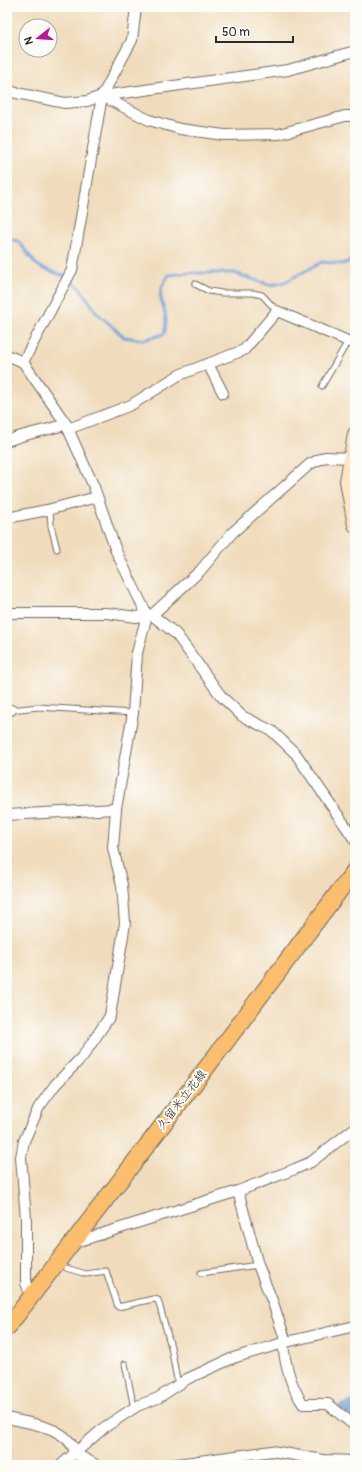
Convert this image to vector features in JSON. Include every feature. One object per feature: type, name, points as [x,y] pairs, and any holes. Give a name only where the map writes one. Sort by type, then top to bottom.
[{"type":"main road","name":"久留米立花線","points":[[7,1328],[198,1079],[355,870]]},
{"type":"street","points":[[23,362],[72,270],[102,96],[132,40],[136,7]]},
{"type":"street","points":[[7,91],[65,103],[87,101],[102,96],[288,70],[355,51]]},
{"type":"street","points":[[102,96],[149,120],[180,129],[224,136],[279,134],[345,116],[355,116]]},
{"type":"street","points":[[7,441],[24,434],[67,427],[131,405],[179,375],[244,350],[277,311],[351,343]]},
{"type":"street","points":[[7,355],[23,362],[67,427],[97,497],[116,551],[150,615],[176,634],[221,696],[242,716],[272,731],[296,754],[355,840]]},
{"type":"street","points":[[208,364],[223,392]]},
{"type":"street","points":[[355,434],[347,480],[355,525]]},
{"type":"street","points":[[31,1297],[26,1283],[26,1219],[21,1157],[24,1141],[39,1107],[56,1085],[83,1056],[110,1016],[124,923],[122,885],[113,848],[116,809],[133,713],[137,653],[150,615],[200,571],[232,533],[310,464],[325,457],[351,458]]},
{"type":"street","points":[[7,518],[50,510],[97,497]]},
{"type":"street","points":[[7,613],[107,613],[136,617],[150,615]]},
{"type":"street","points":[[7,815],[116,809]]},
{"type":"street","points":[[71,1243],[238,1191],[311,1162],[355,1128]]},
{"type":"street","points":[[238,1191],[258,1266],[273,1303],[284,1343],[286,1367],[298,1396],[303,1404],[328,1404],[355,1426]]},
{"type":"street","points":[[61,1465],[76,1454],[105,1427],[134,1408],[158,1398],[233,1358],[284,1343],[355,1326]]},
{"type":"street","points":[[7,1418],[62,1434],[74,1446],[76,1454],[96,1465]]},
{"type":"street","points":[[170,1465],[272,1452],[322,1462],[355,1461]]},
{"type":"lane","points":[[195,284],[209,291],[222,293],[253,293],[262,295],[277,311]]},
{"type":"lane","points":[[322,386],[351,343]]},
{"type":"lane","points":[[50,510],[51,526],[57,549]]},
{"type":"lane","points":[[9,710],[45,707],[133,713]]},
{"type":"lane","points":[[201,1273],[258,1266]]},
{"type":"lane","points":[[66,1268],[86,1274],[106,1272],[118,1307],[153,1299],[158,1300],[171,1347],[178,1386]]},
{"type":"lane","points":[[125,1364],[134,1408]]},
{"type":"water","points":[[355,1400],[355,1423],[338,1406]]},
{"type":"waterway","points":[[7,237],[19,242],[35,263],[42,268],[65,276],[81,289],[97,313],[124,337],[143,340],[164,334],[166,321],[160,294],[161,289],[169,275],[187,273],[234,273],[270,285],[283,283],[322,262],[343,264],[355,259]]}]
